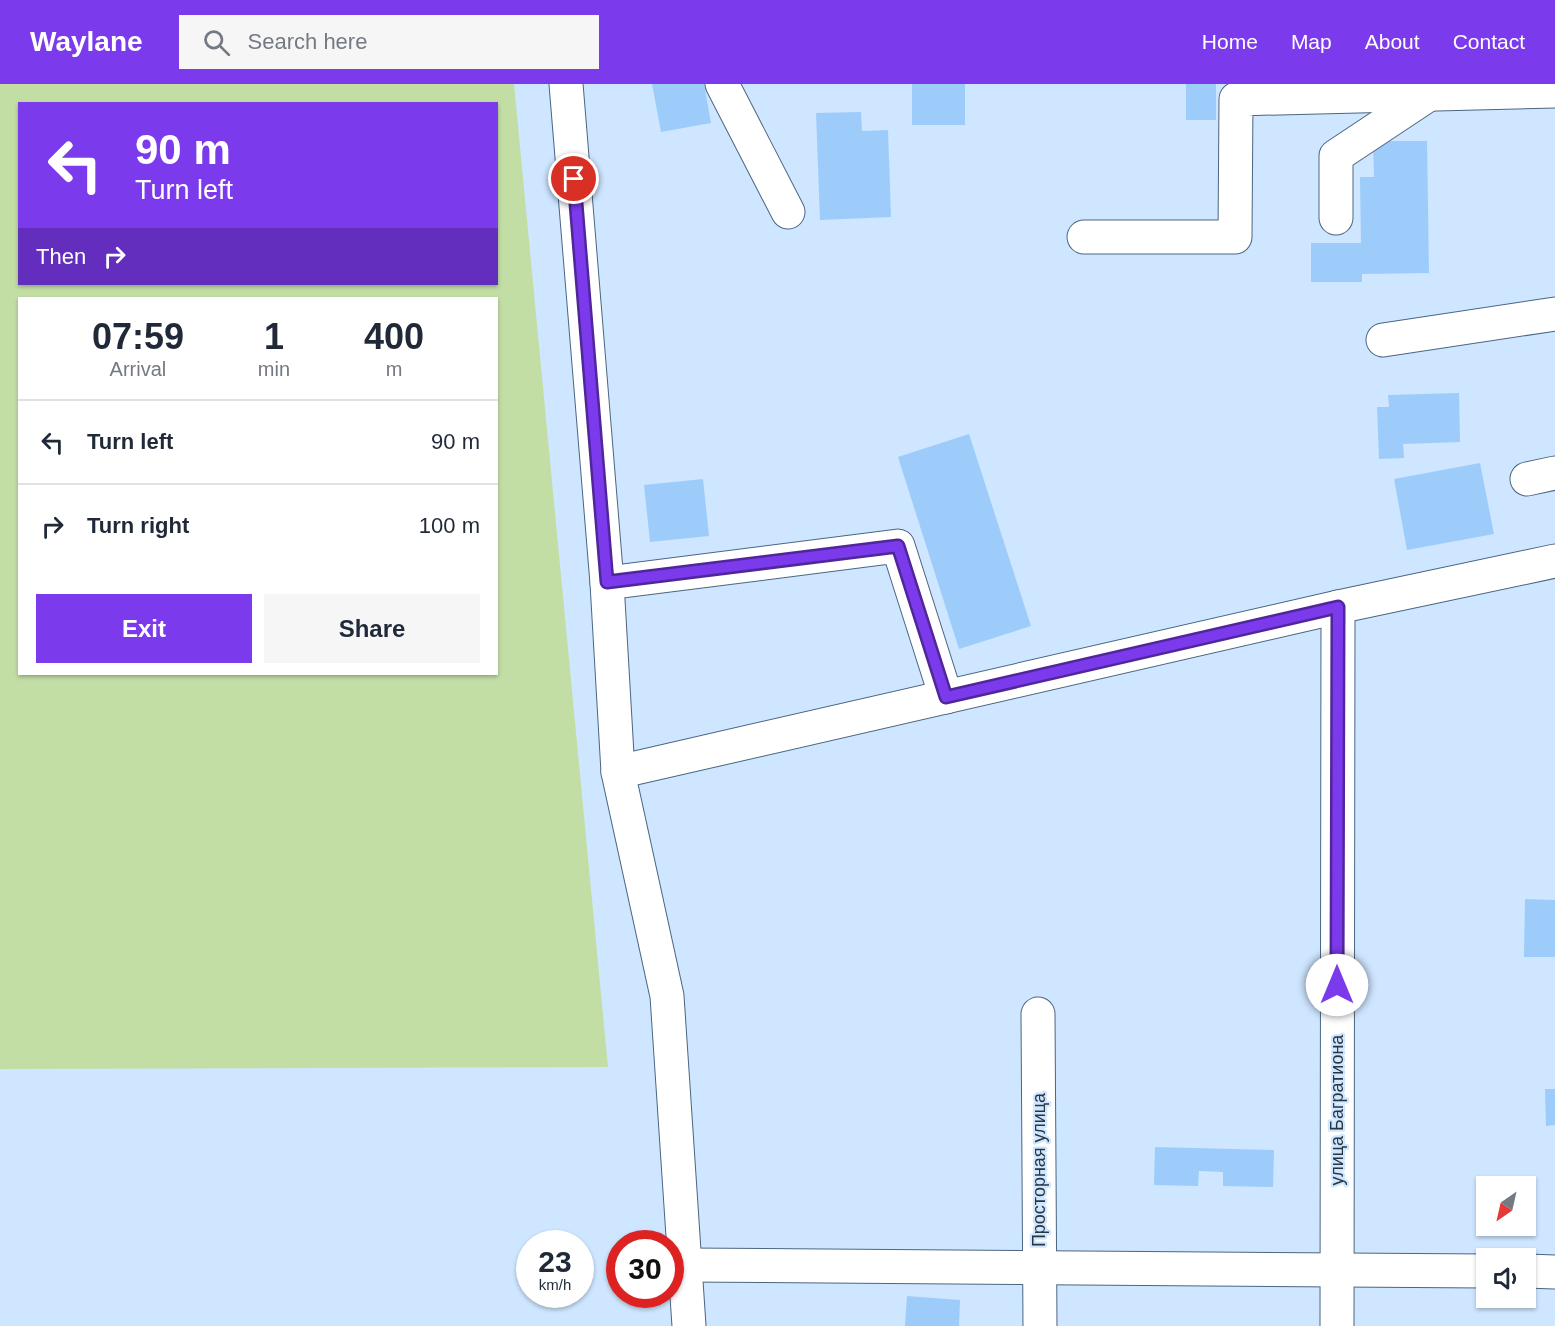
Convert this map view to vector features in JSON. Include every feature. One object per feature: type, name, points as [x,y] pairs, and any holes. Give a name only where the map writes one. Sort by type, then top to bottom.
[{"type":"street","points":[[567,84],[607,582],[618,772],[667,996],[682,1230]]},
{"type":"street","points":[[723,84],[788,212]]},
{"type":"street","points":[[1084,237],[1235,237],[1236,99],[1555,91]]},
{"type":"street","points":[[1336,218],[1336,156],[1428,95]]},
{"type":"street","points":[[1383,340],[1555,314]]},
{"type":"street","points":[[607,582],[898,546],[946,697]]},
{"type":"street","points":[[618,772],[1338,607],[1555,561]]},
{"type":"street","name":"улица Багратиона","points":[[1337,1326],[1338,607]]},
{"type":"street","name":"Просторная улица","points":[[1038,1014],[1040,1326]]},
{"type":"street","points":[[689,1326],[684,1265],[1476,1271]]},
{"type":"street","points":[[1536,1271],[1555,1272]]},
{"type":"green space","points":[[0,84],[514,84],[608,1067],[0,1069]]},
{"type":"building","points":[[652,84],[704,84],[711,123],[661,132]]},
{"type":"building","points":[[912,84],[965,84],[965,125],[912,125]]},
{"type":"building","points":[[1186,84],[1216,84],[1216,120],[1186,120]]},
{"type":"building","points":[[861,112],[862,131],[888,130],[891,217],[820,220],[816,113]]},
{"type":"building","points":[[1373,141],[1427,141],[1429,273],[1362,274],[1362,282],[1311,282],[1311,243],[1361,243],[1360,177],[1374,177]]},
{"type":"building","points":[[1459,393],[1460,442],[1403,444],[1404,458],[1379,459],[1377,407],[1389,407],[1388,395]]},
{"type":"building","points":[[969,434],[1031,626],[959,649],[898,457]]},
{"type":"building","points":[[1480,463],[1494,534],[1407,550],[1394,479]]},
{"type":"building","points":[[703,479],[709,536],[650,542],[644,485]]},
{"type":"building","points":[[1525,899],[1555,900],[1555,957],[1524,957]]},
{"type":"building","points":[[1545,1089],[1555,1089],[1555,1125],[1546,1126]]},
{"type":"building","points":[[1155,1147],[1274,1150],[1273,1187],[1223,1186],[1223,1172],[1199,1171],[1198,1186],[1154,1185]]},
{"type":"building","points":[[907,1296],[960,1300],[959,1326],[905,1326]]},
{"type":"route","points":[[574,179],[607,582],[898,546],[946,697],[1338,607],[1337,985]]}]
